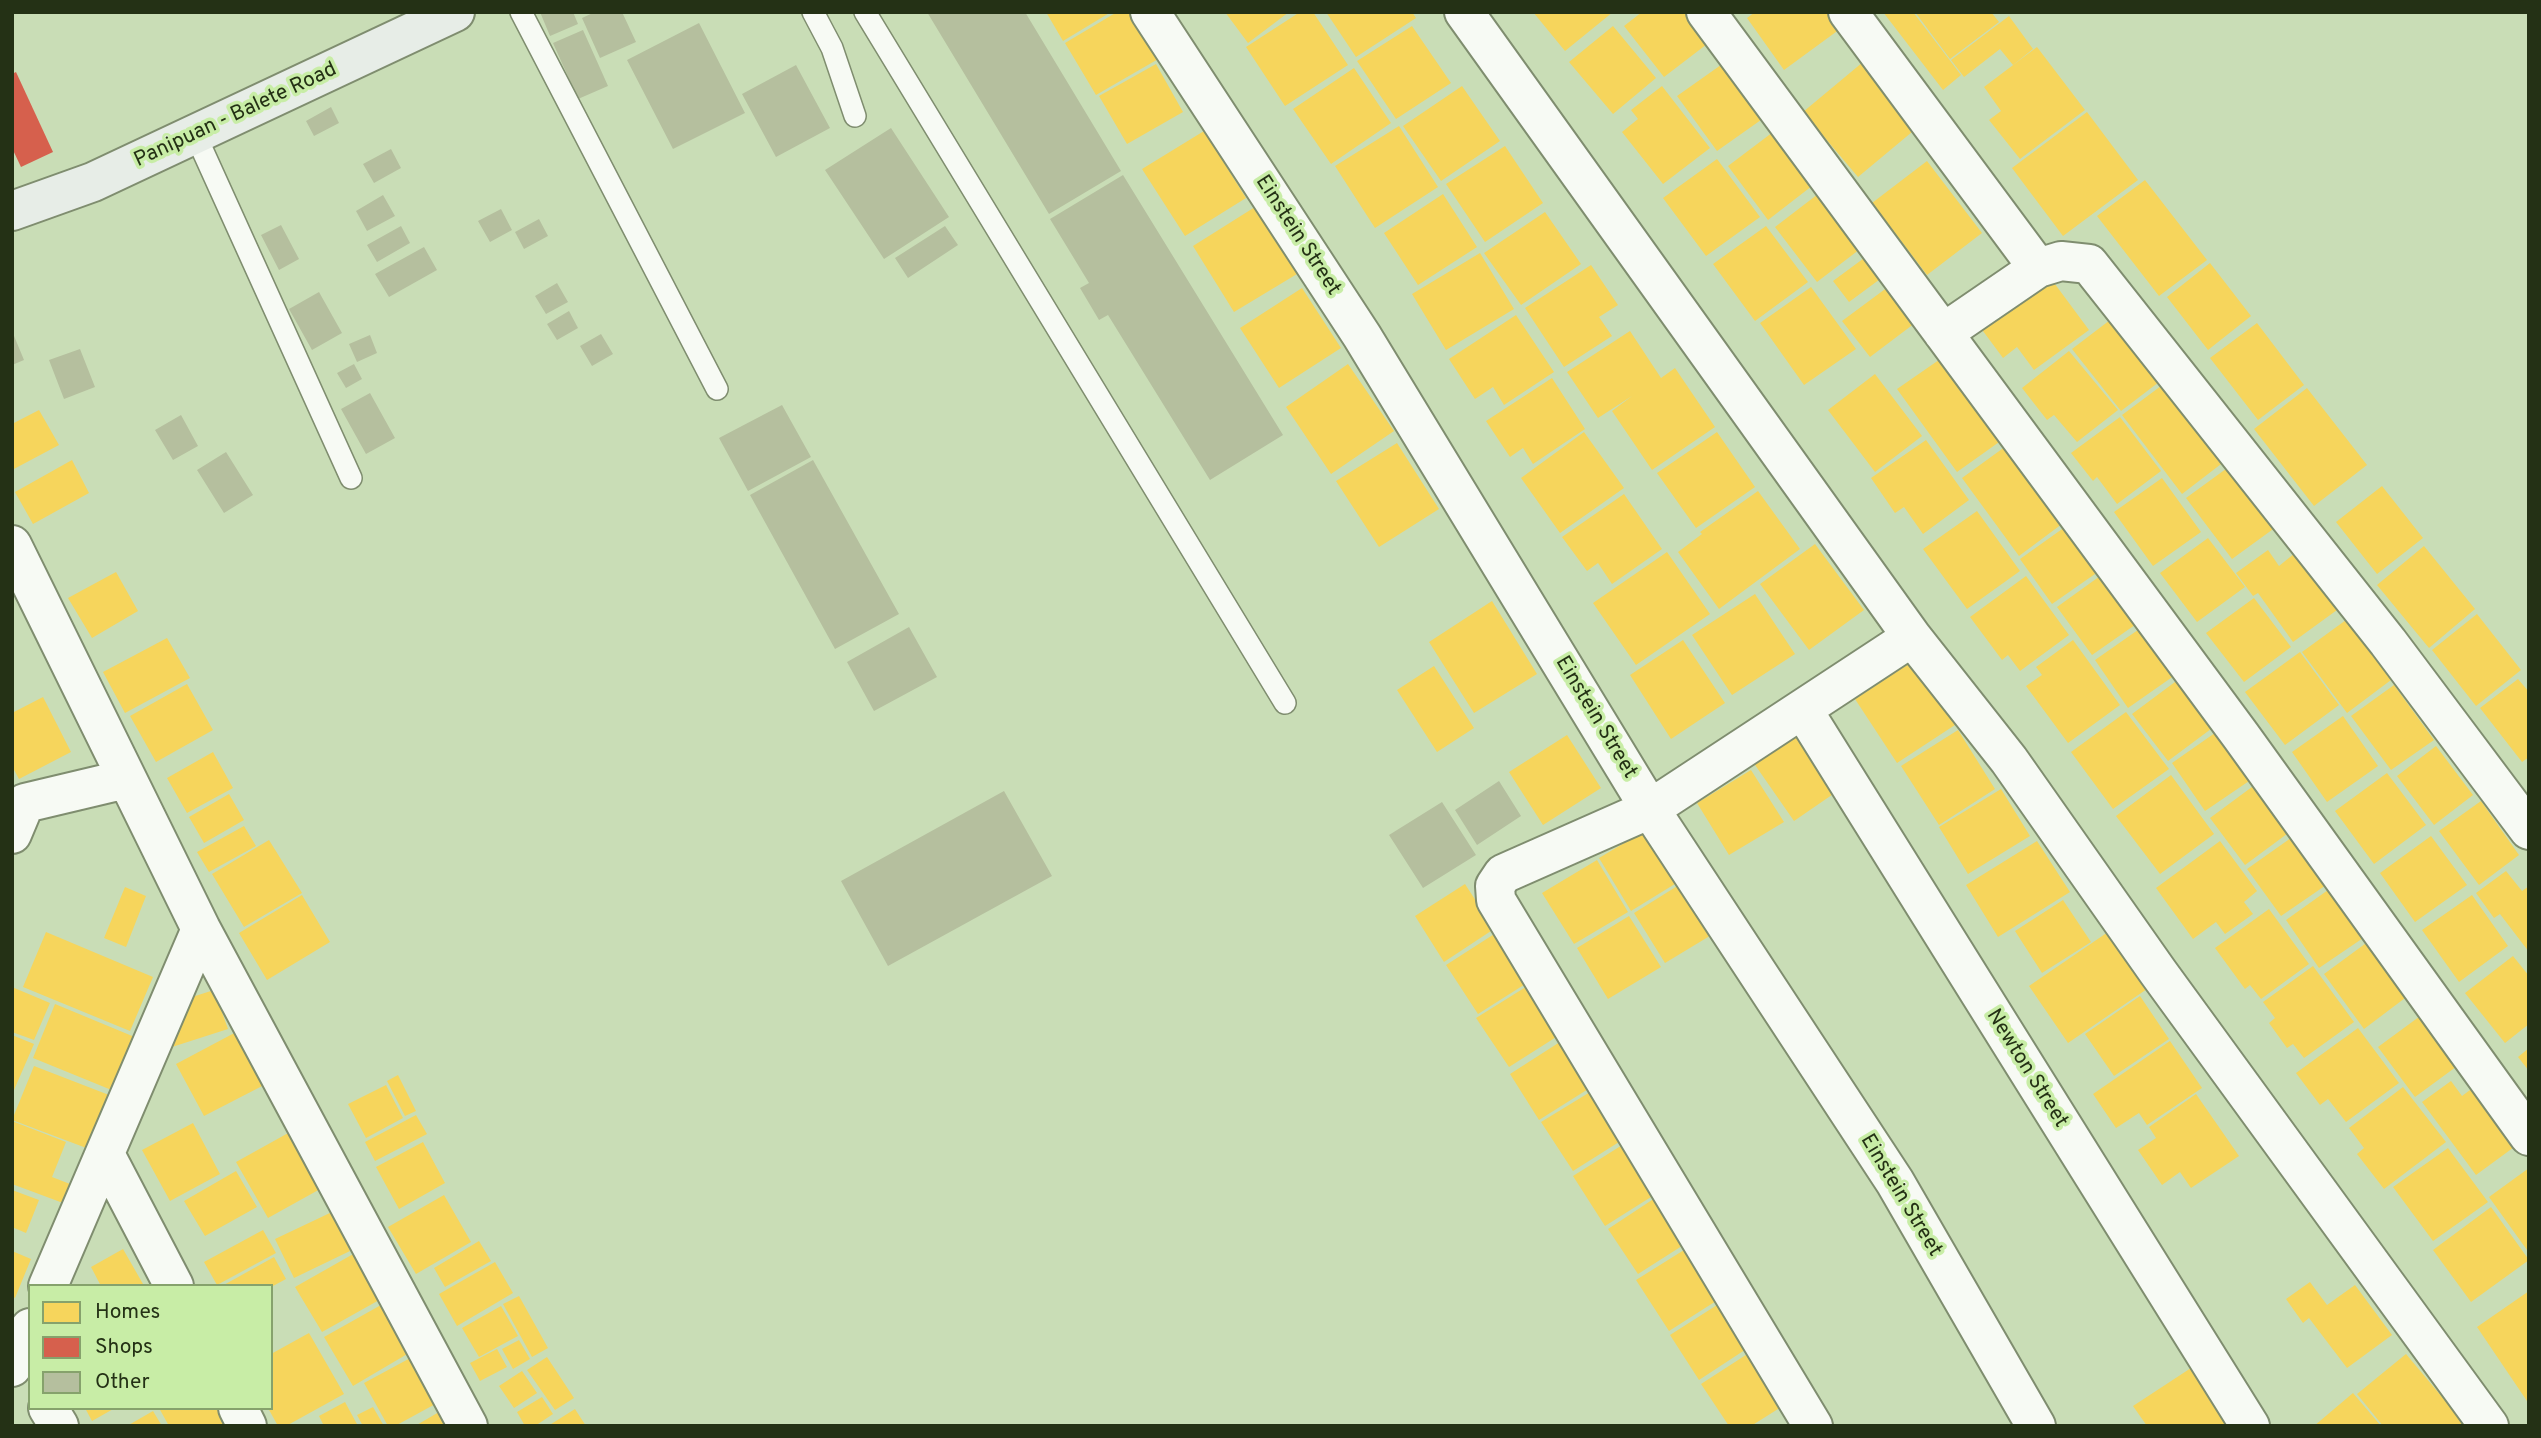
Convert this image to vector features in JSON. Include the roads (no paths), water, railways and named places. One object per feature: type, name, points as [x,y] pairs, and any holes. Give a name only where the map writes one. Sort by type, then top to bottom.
[{"type":"main road","name":"Panipuan - Balete Road","points":[[12,211],[93,182],[196,136],[456,12]]},
{"type":"street","name":"Einstein Street","points":[[1150,12],[1362,336],[1650,809],[1895,1182],[2036,1426]]},
{"type":"street","points":[[1464,12],[1912,637],[2009,760],[2158,972],[2489,1426]]},
{"type":"street","points":[[1706,12],[2241,736],[2529,1136]]},
{"type":"street","points":[[1848,12],[2038,268]]},
{"type":"street","points":[[1943,333],[2038,268],[2062,261],[2089,264],[2388,642],[2529,830]]},
{"type":"street","points":[[12,545],[201,929],[468,1426]]},
{"type":"street","points":[[1814,1426],[1496,900],[1495,886],[1503,874],[1650,809],[1912,637]]},
{"type":"street","name":"Newton Street","points":[[1803,710],[2250,1426]]},
{"type":"street","points":[[16,813],[126,779]]},
{"type":"street","points":[[49,1284],[201,929]]},
{"type":"street","points":[[106,1156],[173,1284]]},
{"type":"street","points":[[49,1410],[59,1426]]},
{"type":"street","points":[[239,1410],[247,1426]]},
{"type":"lane","points":[[521,12],[717,390]]},
{"type":"lane","points":[[813,12],[832,48],[855,116]]},
{"type":"lane","points":[[865,12],[1285,703]]},
{"type":"lane","points":[[196,136],[351,478]]}]
